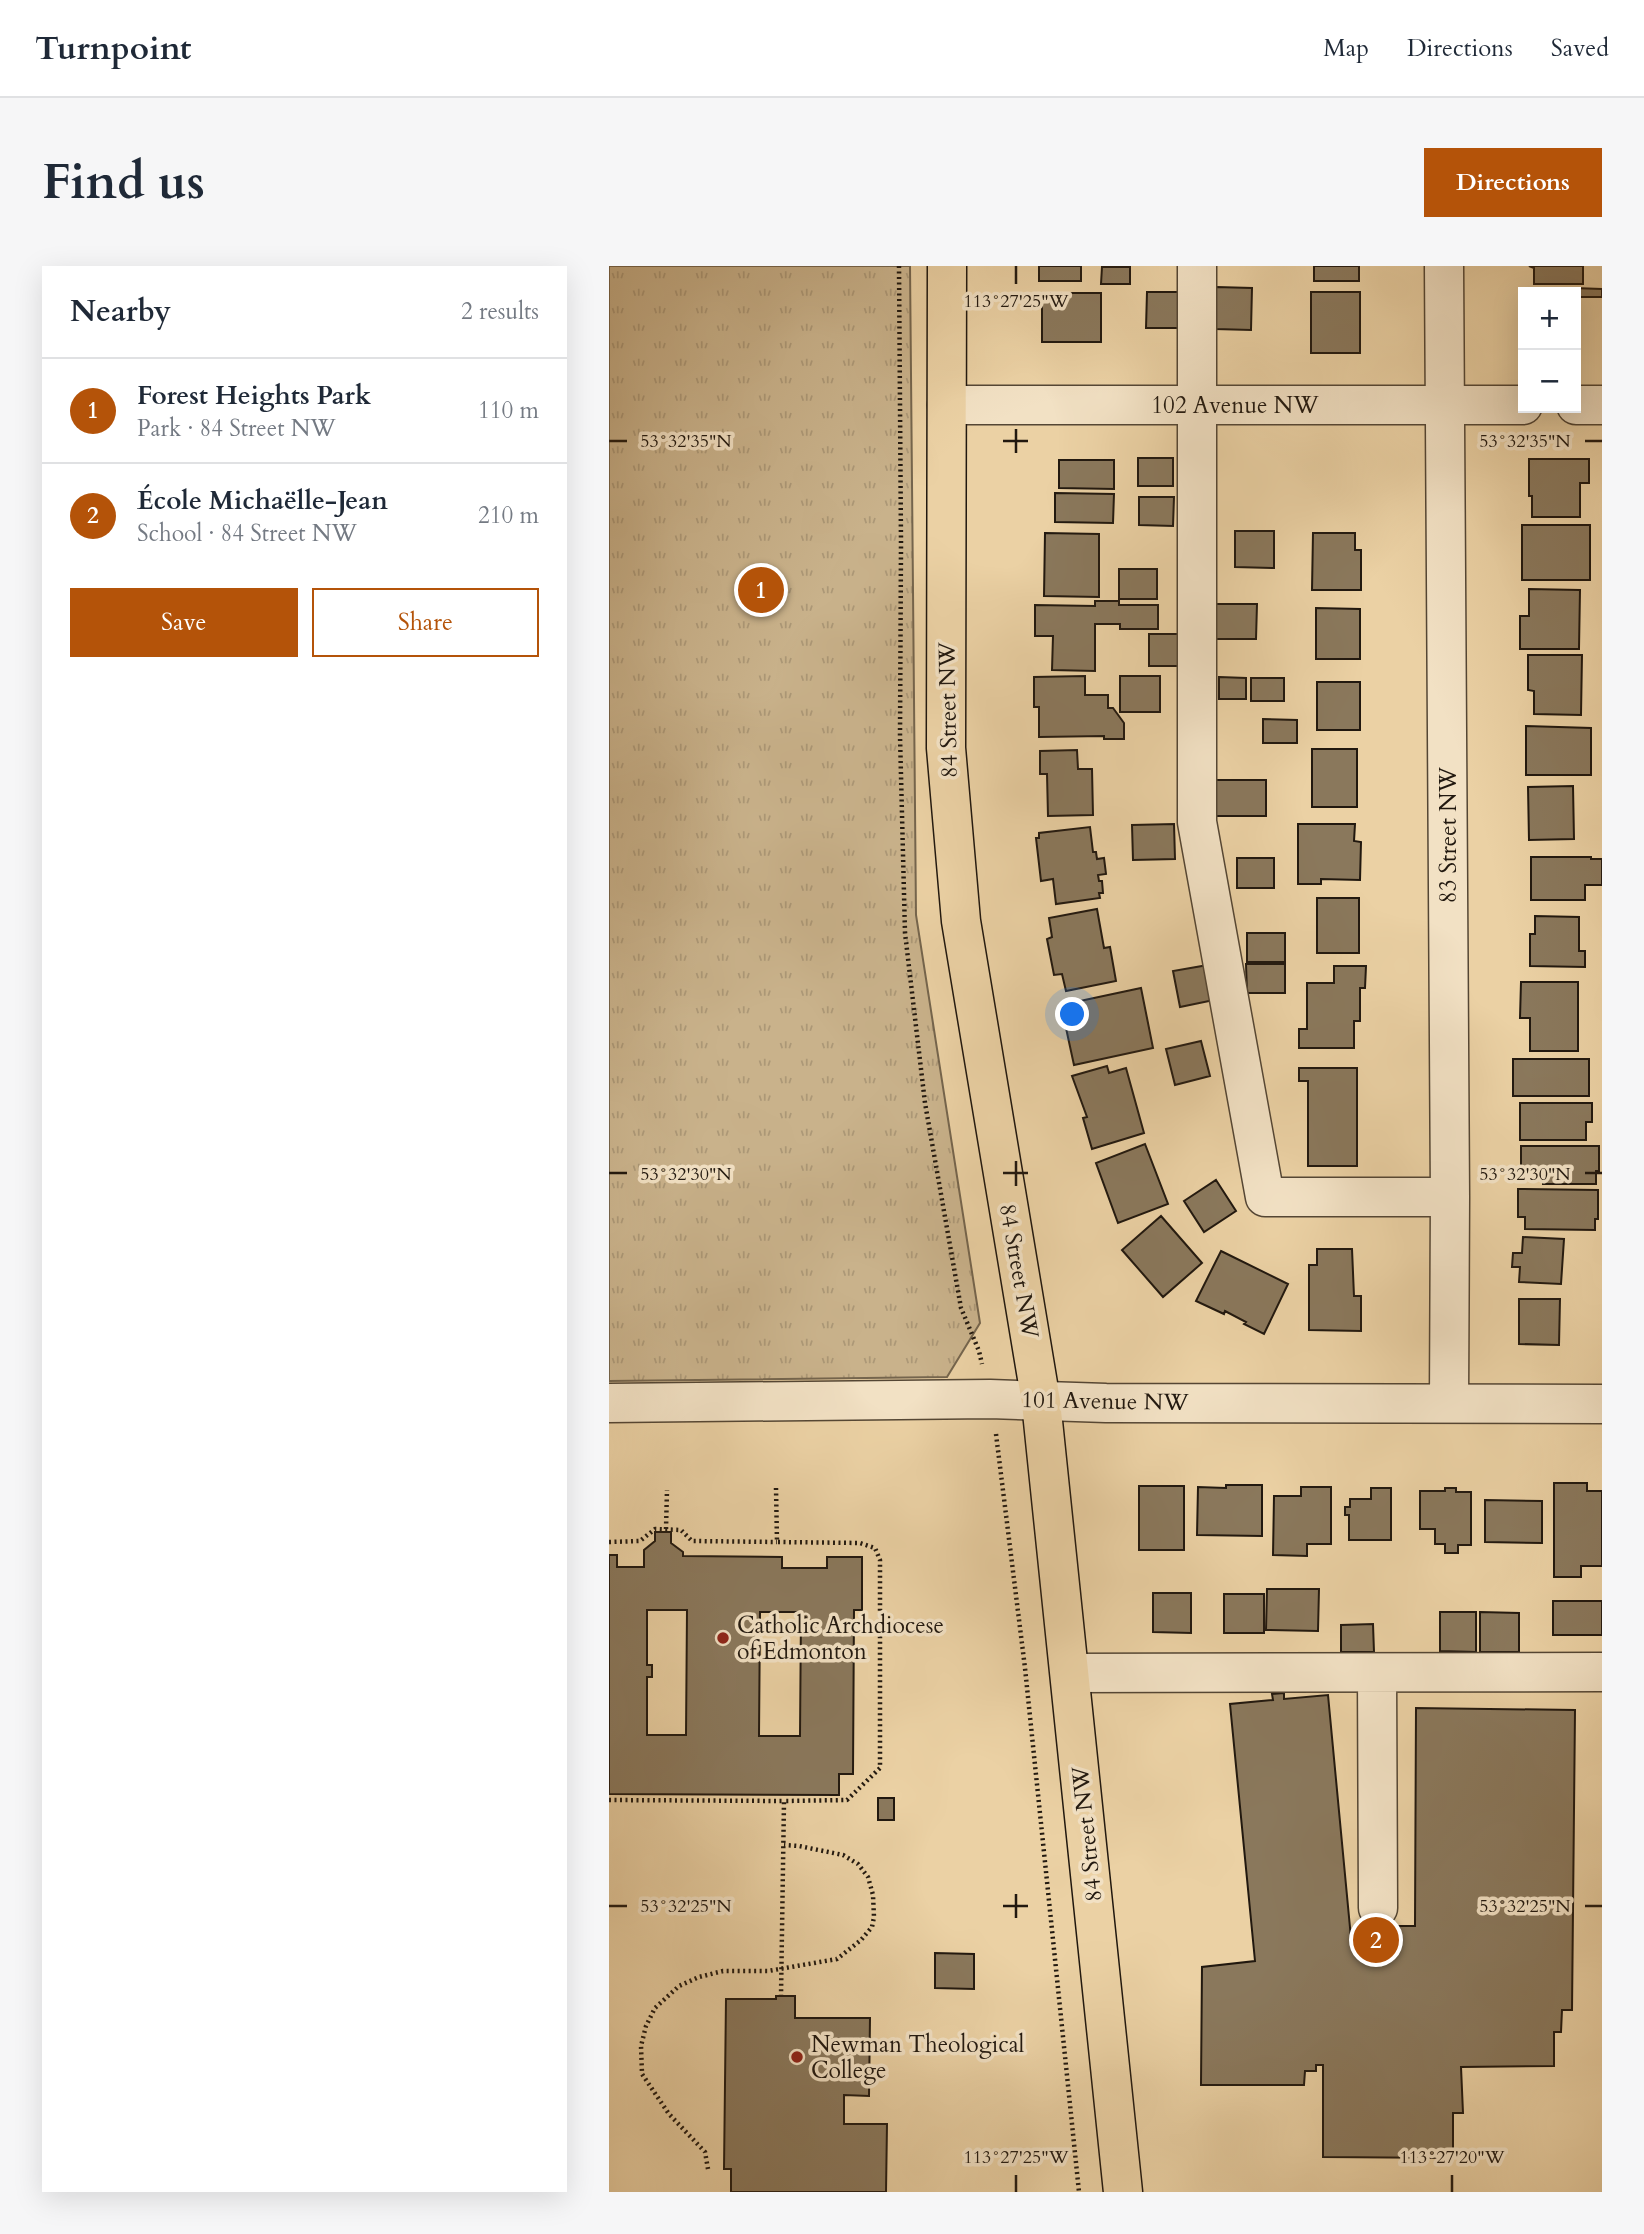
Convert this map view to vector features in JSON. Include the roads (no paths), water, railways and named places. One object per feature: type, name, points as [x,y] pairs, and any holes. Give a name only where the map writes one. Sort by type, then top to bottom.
[{"type":"main road","name":"84 Street NW","points":[[947,266],[946,748],[961,921],[1041,1402],[1123,2192]]},
{"type":"street","points":[[1197,266],[1197,822],[1265,1197],[1450,1197]]},
{"type":"street","name":"83 Street NW","points":[[1444,266],[1449,1403]]},
{"type":"street","name":"102 Avenue NW","points":[[947,405],[1518,405]]},
{"type":"street","points":[[1581,405],[1602,405]]},
{"type":"street","name":"101 Avenue NW","points":[[609,1403],[990,1399],[1041,1402],[1602,1404]]},
{"type":"street","points":[[1070,1673],[1602,1672]]},
{"type":"street","points":[[1377,1673],[1378,1908]]},
{"type":"place","name":"Forest Heights Park","points":[[761,590]]},
{"type":"place","name":"Catholic Archdiocese of Edmonton","points":[[723,1638]]},
{"type":"place","name":"École Michaëlle-Jean","points":[[1376,1940]]},
{"type":"place","name":"Newman Theological College","points":[[797,2057]]}]
